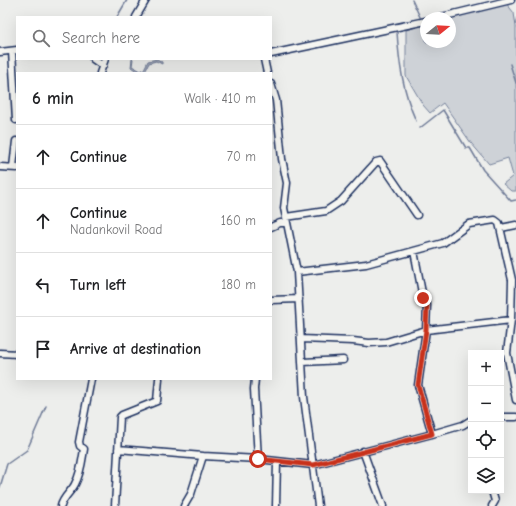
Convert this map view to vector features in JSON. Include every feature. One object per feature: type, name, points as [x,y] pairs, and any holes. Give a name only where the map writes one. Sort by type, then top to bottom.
[{"type":"street","points":[[137,16],[146,0]]},
{"type":"street","points":[[456,13],[511,0]]},
{"type":"street","points":[[272,54],[420,22]]},
{"type":"street","points":[[0,52],[14,50],[16,120]]},
{"type":"street","points":[[94,60],[102,66]]},
{"type":"street","points":[[100,72],[105,60]]},
{"type":"street","points":[[264,60],[268,72]]},
{"type":"street","points":[[272,87],[276,100],[282,159],[288,183],[284,208],[297,272],[304,397],[318,506]]},
{"type":"street","points":[[0,167],[15,168],[16,141]]},
{"type":"street","points":[[272,227],[286,220],[326,211],[341,201],[376,162],[380,161],[417,215]]},
{"type":"street","points":[[297,272],[366,264],[443,243],[469,224],[492,219],[499,223],[514,287],[507,353],[516,400]]},
{"type":"street","points":[[500,228],[516,224]]},
{"type":"street","points":[[414,251],[423,298],[427,305],[426,330],[418,385],[432,434]]},
{"type":"street","points":[[272,300],[298,299]]},
{"type":"street","points":[[301,339],[369,343],[386,342],[426,330],[511,320]]},
{"type":"street","points":[[0,353],[16,354]]},
{"type":"street","points":[[303,362],[343,360]]},
{"type":"street","points":[[62,506],[63,501],[79,477],[84,449],[79,442],[91,380]]},
{"type":"street","points":[[115,506],[120,417],[122,414],[157,401],[159,380]]},
{"type":"street","points":[[256,380],[254,389],[258,459]]},
{"type":"street","points":[[504,417],[516,417]]},
{"type":"street","points":[[118,449],[258,459],[313,465],[432,434],[464,425],[468,422]]},
{"type":"street","points":[[364,451],[383,506]]},
{"type":"street","points":[[184,506],[191,494],[203,456]]},
{"type":"street","points":[[276,506],[277,462]]},
{"type":"street","points":[[492,506],[495,504],[493,494]]},
{"type":"shaded area","points":[[506,3],[514,13],[516,27],[516,191],[511,191],[503,184],[513,176],[508,158],[489,164],[471,143],[443,103],[430,113],[423,105],[406,76],[406,30],[420,26],[420,48],[456,48],[456,16]]},
{"type":"water","points":[[132,60],[132,66],[141,71],[144,69],[148,61],[159,60],[162,62],[162,64],[156,61],[149,63],[146,69],[141,72],[138,72],[131,67]]},
{"type":"waterway","points":[[118,16],[127,0]]},
{"type":"waterway","points":[[412,0],[420,17]]},
{"type":"waterway","points":[[397,32],[402,77],[416,121]]},
{"type":"waterway","points":[[510,64],[516,83]]},
{"type":"waterway","points":[[420,128],[443,110],[466,148],[470,148],[483,170],[511,201],[516,200]]},
{"type":"waterway","points":[[0,487],[7,464],[27,450],[46,406]]},
{"type":"route","points":[[258,459],[313,465],[407,439],[432,434],[418,385],[422,366],[426,330],[427,305],[423,298]]}]
